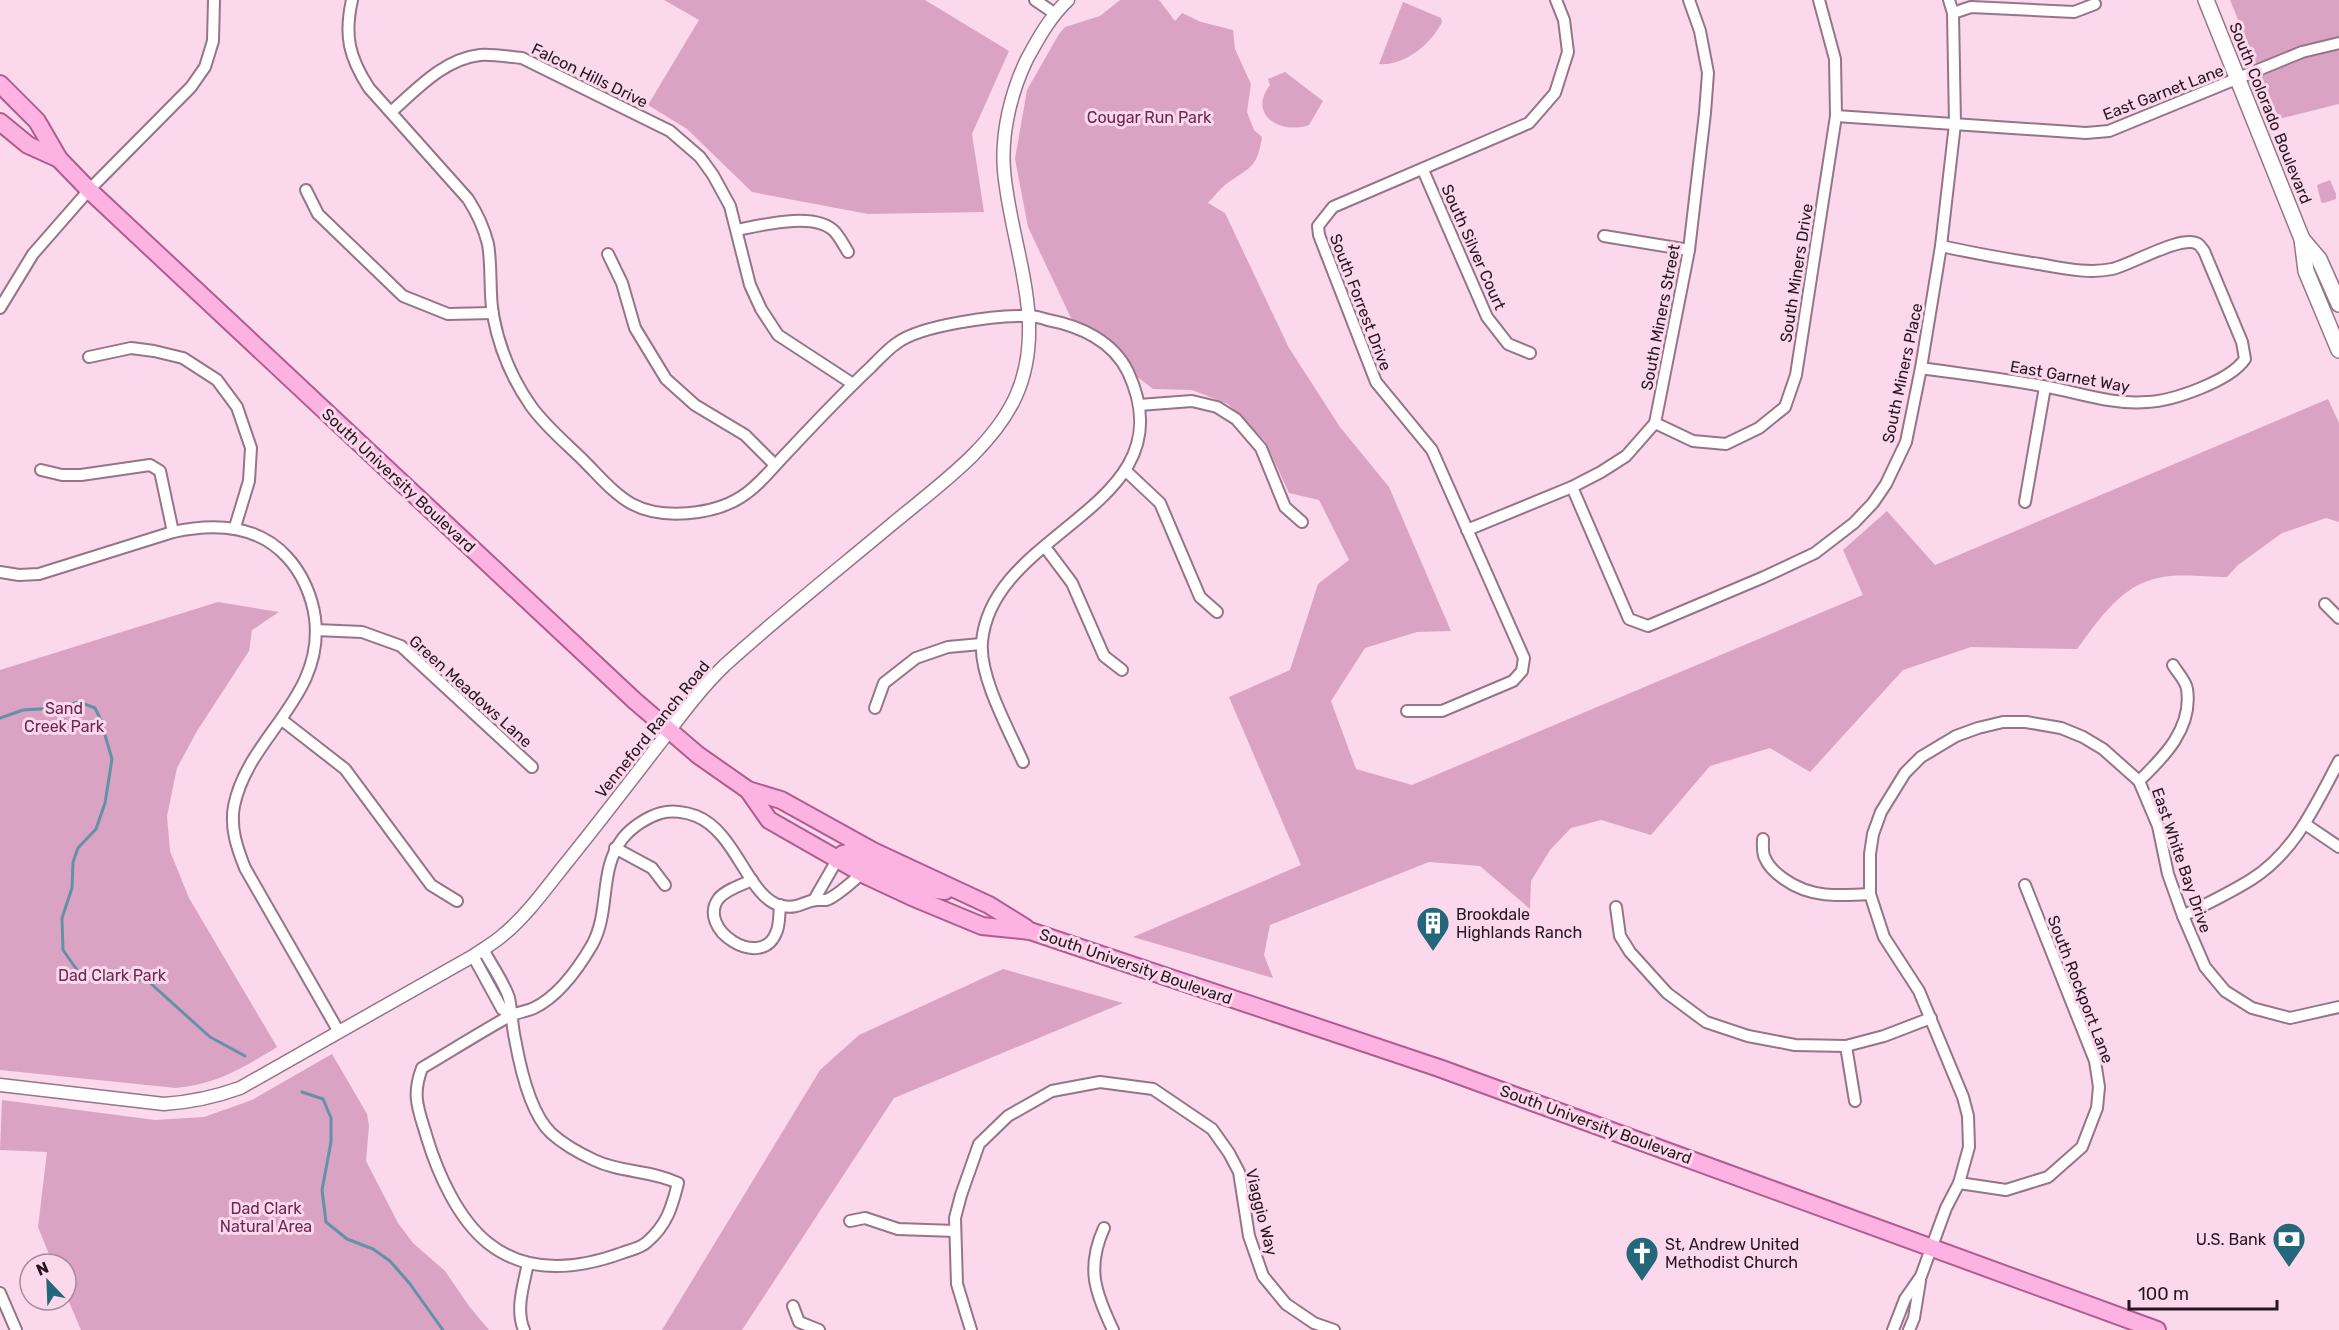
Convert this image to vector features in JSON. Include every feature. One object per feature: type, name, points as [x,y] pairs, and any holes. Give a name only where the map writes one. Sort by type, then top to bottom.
[{"type":"main road","name":"South Colorado Boulevard","points":[[2206,0],[2302,239],[2306,271],[2339,350]]},
{"type":"main road","name":"South University Boulevard","points":[[0,84],[37,121],[59,159],[89,190],[635,701],[699,755],[748,790],[781,800],[873,851],[989,905],[1030,930],[1439,1068],[2157,1330]]},
{"type":"main road","name":"South University Boulevard","points":[[0,122],[28,146],[59,159]]},
{"type":"main road","name":"South Colorado Boulevard","points":[[2302,239],[2319,259],[2339,304]]},
{"type":"main road","name":"South University Boulevard","points":[[748,790],[769,820],[863,873],[912,897],[982,926],[1030,930]]},
{"type":"main road","points":[[837,860],[843,854],[851,852],[922,888],[960,893]]},
{"type":"street","points":[[0,307],[33,254],[89,190],[191,87],[205,67],[213,41],[214,0]]},
{"type":"street","points":[[352,0],[347,23],[349,45],[356,68],[369,88],[468,199],[477,213],[488,245],[493,313],[503,355],[532,407],[615,492],[634,505],[668,515],[705,511],[741,497],[898,342],[920,331],[982,320],[1029,316],[1064,323],[1101,338],[1127,369],[1139,405],[1139,440],[1126,471],[1105,495],[1011,575],[998,593],[987,616],[981,644],[988,682],[1023,762]]},
{"type":"street","points":[[1035,0],[1054,13]]},
{"type":"street","name":"Venneford Ranch Road","points":[[0,1085],[165,1104],[215,1097],[240,1088],[478,953],[503,935],[533,905],[687,707],[724,666],[942,482],[991,436],[1016,396],[1026,357],[1029,316],[1004,173],[1005,138],[1016,84],[1040,33],[1054,13],[1068,0]]},
{"type":"street","name":"South Forrest Drive","points":[[1407,711],[1442,711],[1513,681],[1522,671],[1524,658],[1432,450],[1376,382],[1318,235],[1318,226],[1334,207],[1529,123],[1555,93],[1568,52],[1564,20],[1556,0]]},
{"type":"street","name":"South Miners Street","points":[[1655,423],[1689,250],[1705,113],[1707,74],[1700,31],[1689,0]]},
{"type":"street","name":"South Miners Drive","points":[[1655,423],[1692,441],[1726,444],[1759,428],[1785,407],[1796,375],[1836,116],[1835,59],[1820,0]]},
{"type":"street","name":"South Miners Place","points":[[1572,487],[1629,619],[1648,626],[1815,553],[1854,524],[1873,503],[1886,484],[1906,442],[1941,246],[1955,124],[1953,13],[1949,0]]},
{"type":"street","points":[[1953,13],[1971,6],[2074,12],[2095,4]]},
{"type":"street","name":"East Garnet Lane","points":[[1836,116],[2086,133],[2109,131],[2302,52],[2339,43]]},
{"type":"street","name":"Falcon Hills Drive","points":[[391,112],[435,73],[459,61],[479,55],[522,58],[670,131],[700,157],[730,206],[750,285],[761,309],[778,335],[853,384]]},
{"type":"street","name":"South Silver Court","points":[[1423,170],[1487,317],[1508,344],[1530,353]]},
{"type":"street","points":[[306,189],[318,214],[403,296],[447,314],[493,313]]},
{"type":"street","points":[[737,230],[779,221],[808,220],[833,230],[848,252]]},
{"type":"street","points":[[1604,236],[1689,250]]},
{"type":"street","name":"East Garnet Way","points":[[1921,368],[2132,403],[2179,395],[2230,374],[2239,368],[2245,359],[2245,351],[2204,251],[2198,244],[2179,243],[2129,264],[2091,272],[1941,246]]},
{"type":"street","points":[[608,254],[622,283],[634,328],[666,379],[695,405],[745,435],[775,465]]},
{"type":"street","points":[[89,357],[131,348],[154,351],[183,358],[217,380],[237,407],[251,448],[249,481],[235,527]]},
{"type":"street","points":[[2025,502],[2045,387]]},
{"type":"street","points":[[1139,405],[1192,401],[1217,407],[1236,418],[1261,448],[1286,507],[1302,522]]},
{"type":"street","points":[[1467,530],[1572,487],[1626,456],[1655,423]]},
{"type":"street","points":[[41,470],[62,475],[81,475],[150,465],[160,471],[173,532]]},
{"type":"street","points":[[1126,471],[1160,502],[1200,597],[1216,612]]},
{"type":"street","points":[[0,572],[19,575],[39,574],[173,532],[196,527],[235,527],[279,548],[293,563],[309,593],[316,630],[314,654],[309,672],[282,720],[249,768],[241,786],[233,816],[236,846],[245,868],[339,1032]]},
{"type":"street","points":[[1045,547],[1072,583],[1104,656],[1122,670]]},
{"type":"street","points":[[2325,604],[2339,618]]},
{"type":"street","name":"Green Meadows Lane","points":[[316,630],[362,632],[401,646],[532,767]]},
{"type":"street","points":[[875,708],[884,683],[915,658],[948,647],[981,644]]},
{"type":"street","points":[[2139,781],[2166,755],[2178,737],[2186,710],[2187,687],[2173,665]]},
{"type":"street","points":[[282,720],[345,769],[431,885],[457,901]]},
{"type":"street","name":"East White Bay Drive","points":[[1921,1276],[1941,1220],[1959,1183],[1969,1147],[1968,1116],[1963,1096],[1919,991],[1884,937],[1870,894],[1870,854],[1873,834],[1881,812],[1905,773],[1936,746],[1978,728],[2003,722],[2026,722],[2061,728],[2084,737],[2103,749],[2139,781],[2158,826],[2168,874],[2183,916],[2205,968],[2225,991],[2252,1008],[2290,1018],[2339,1007]]},
{"type":"street","points":[[2183,916],[2254,878],[2287,848],[2305,824],[2339,761]]},
{"type":"street","points":[[478,953],[508,996],[512,1015],[515,1039],[526,1088],[550,1132],[595,1161],[629,1172],[664,1176],[678,1183],[669,1216],[646,1244],[594,1263],[540,1266],[528,1263],[488,1243],[462,1214],[433,1158],[415,1098],[422,1068],[512,1015],[535,1007],[561,988],[581,965],[597,936],[608,868],[615,848],[629,831],[645,820],[662,813],[687,812],[702,818],[717,828],[728,840],[760,891],[780,905],[801,907],[814,900],[826,900],[863,873]]},
{"type":"street","points":[[2305,824],[2339,847]]},
{"type":"street","points":[[1763,839],[1764,858],[1776,874],[1797,889],[1836,896],[1870,894]]},
{"type":"street","points":[[615,848],[652,868],[665,885]]},
{"type":"street","points":[[814,900],[837,860]]},
{"type":"street","points":[[752,880],[719,898],[715,908],[715,918],[718,928],[725,936],[742,946],[751,948],[763,946],[773,939],[777,932],[780,905]]},
{"type":"street","name":"South Rockport Lane","points":[[1959,1183],[2006,1190],[2048,1177],[2082,1147],[2097,1108],[2098,1087],[2095,1061],[2025,885]]},
{"type":"street","points":[[1616,907],[1620,936],[1630,952],[1667,993],[1706,1022],[1748,1036],[1795,1046],[1846,1046],[1884,1036],[1931,1018]]},
{"type":"street","points":[[1846,1046],[1854,1101]]},
{"type":"street","name":"Viaggio Way","points":[[971,1330],[957,1284],[955,1218],[979,1144],[1008,1116],[1052,1091],[1100,1082],[1153,1089],[1212,1129],[1239,1172],[1249,1236],[1263,1275],[1286,1304],[1314,1323],[1335,1330]]},
{"type":"street","points":[[850,1221],[865,1218],[898,1229],[956,1231]]},
{"type":"street","points":[[1104,1228],[1095,1248],[1092,1272],[1106,1316],[1113,1330]]},
{"type":"street","points":[[524,1330],[520,1308],[528,1263]]},
{"type":"street","points":[[1893,1330],[1905,1299],[1921,1276]]},
{"type":"street","points":[[1910,1330],[1921,1276]]},
{"type":"street","points":[[0,1293],[16,1330]]},
{"type":"street","points":[[793,1306],[799,1322],[819,1330]]},
{"type":"green space","points":[[664,0],[925,0],[1009,51],[972,134],[984,212],[868,214],[752,192],[687,129],[648,105],[699,20]]},
{"type":"green space","name":"Cougar Run Park","points":[[1120,0],[1159,0],[1175,21],[1182,13],[1201,22],[1233,30],[1235,49],[1251,84],[1247,112],[1254,130],[1262,137],[1258,154],[1252,165],[1223,186],[1208,203],[1225,213],[1289,348],[1340,427],[1389,487],[1451,631],[1417,632],[1365,648],[1331,701],[1356,769],[1412,785],[1863,595],[1843,550],[1887,511],[1935,565],[2328,399],[2339,423],[2339,522],[2326,518],[2282,533],[2238,565],[2227,577],[2174,576],[2145,582],[2122,596],[2093,627],[2077,649],[1971,647],[1903,670],[1810,772],[1770,748],[1710,766],[1651,835],[1601,820],[1571,828],[1550,850],[1531,881],[1530,909],[1480,866],[1429,862],[1270,925],[1264,955],[1273,978],[1133,937],[1301,865],[1229,697],[1290,670],[1318,584],[1349,560],[1319,500],[1289,493],[1265,441],[1228,404],[1192,390],[1153,389],[1127,369],[1101,338],[1071,318],[1028,227],[1015,159],[1027,90],[1065,27],[1100,16]]},
{"type":"green space","points":[[2230,0],[2339,0],[2339,104],[2279,119]]},
{"type":"green space","points":[[1403,2],[1441,18],[1442,22],[1431,38],[1416,52],[1389,64],[1379,64]]},
{"type":"green space","points":[[1285,72],[1323,101],[1309,125],[1288,127],[1278,125],[1265,113],[1262,105],[1270,85],[1268,79]]},
{"type":"green space","points":[[2330,180],[2336,199],[2321,202],[2317,185]]},
{"type":"green space","name":"Dad Clark Park","points":[[218,602],[279,612],[252,630],[249,651],[197,731],[177,768],[167,816],[170,851],[189,898],[277,1047],[217,1079],[176,1088],[0,1070],[0,670]]},
{"type":"green space","points":[[1003,969],[1123,1003],[894,1098],[742,1330],[662,1330],[820,1070],[859,1035]]},
{"type":"green space","name":"Dad Clark Natural Area","points":[[332,1054],[367,1114],[369,1126],[366,1161],[398,1223],[413,1243],[445,1271],[489,1330],[81,1330],[73,1312],[78,1312],[78,1252],[48,1252],[38,1227],[47,1152],[0,1150],[2,1100],[155,1120],[204,1117],[252,1100]]},
{"type":"waterway","points":[[0,718],[23,710],[55,708],[79,702],[95,708],[100,718],[112,759],[105,803],[96,829],[78,848],[73,862],[72,888],[62,918],[63,950],[82,977],[148,981],[210,1037],[245,1056]]},
{"type":"waterway","points":[[302,1092],[323,1099],[331,1118],[331,1142],[322,1190],[326,1222],[347,1239],[373,1249],[390,1261],[410,1284],[443,1330]]},
{"type":"place","name":"Brookdale Highlands Ranch","points":[[1433,952]]},
{"type":"place","name":"U.S. Bank","points":[[2289,1268]]},
{"type":"place","name":"St, Andrew United Methodist Church","points":[[1642,1282]]},
{"type":"park label","name":"Sand Creek Park","points":[[64,717]]}]
